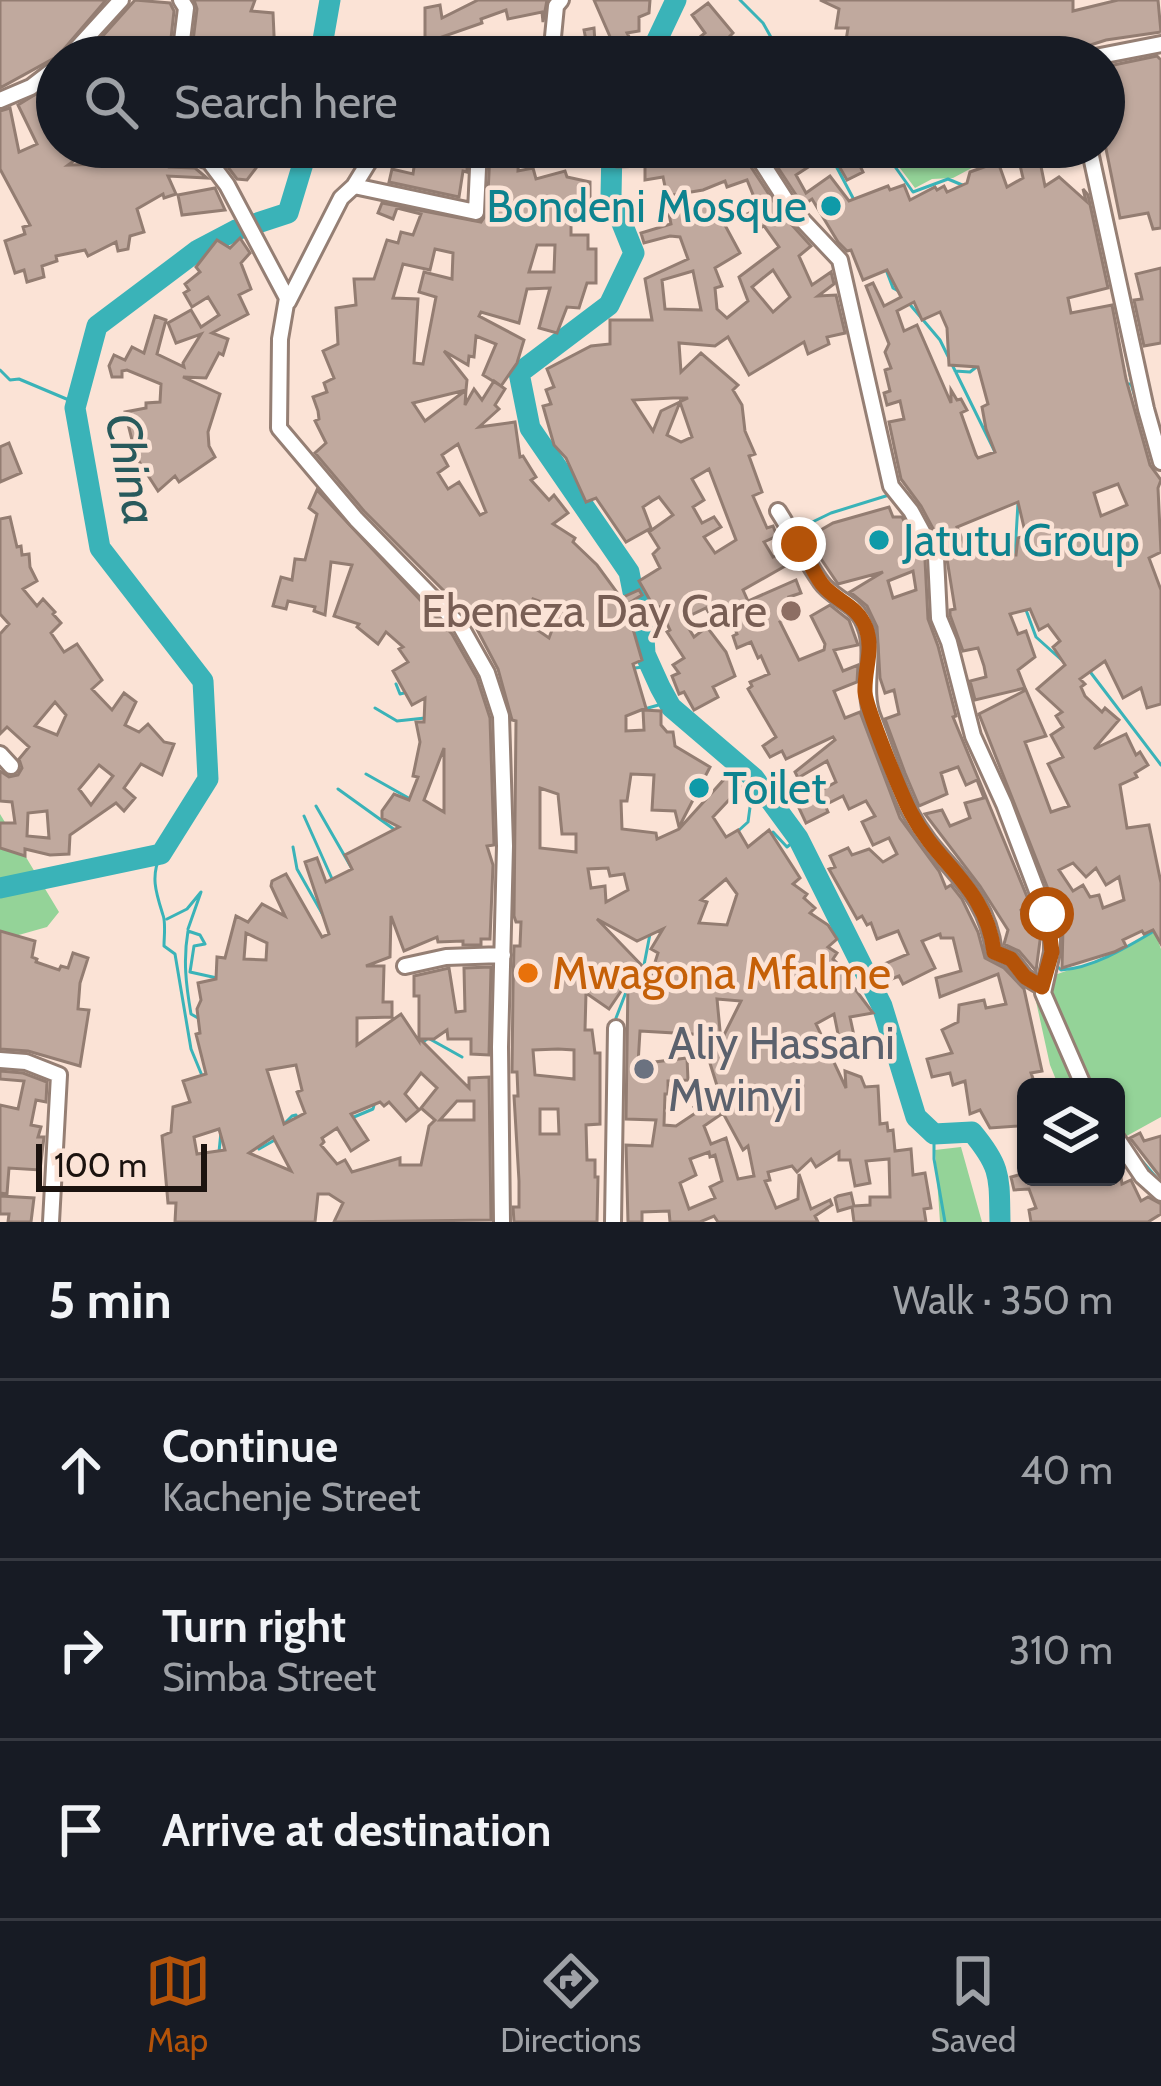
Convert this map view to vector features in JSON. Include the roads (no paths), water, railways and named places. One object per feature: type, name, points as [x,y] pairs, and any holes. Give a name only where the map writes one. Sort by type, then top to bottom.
[{"type":"street","points":[[88,36],[121,0]]},
{"type":"street","points":[[181,0],[185,8],[182,36]]},
{"type":"street","points":[[553,36],[561,0]]},
{"type":"street","points":[[1125,51],[1161,44]]},
{"type":"street","points":[[0,100],[36,83]]},
{"type":"street","points":[[214,168],[265,250],[288,302]]},
{"type":"street","points":[[365,168],[341,198],[288,302],[280,339],[279,428],[356,519],[442,604],[472,643],[491,686],[503,730],[502,1222]]},
{"type":"street","points":[[354,185],[476,212],[478,168]]},
{"type":"street","points":[[765,168],[791,208],[830,246],[844,271],[851,320],[869,375],[891,486],[911,511],[935,557],[939,618],[973,736],[1052,931],[1042,987]]},
{"type":"street","points":[[1094,168],[1161,462]]},
{"type":"street","points":[[778,511],[825,588],[850,604],[866,627],[867,700],[910,811],[942,860],[979,899],[994,952],[1011,959],[1025,977],[1042,987],[1080,1078]]},
{"type":"street","points":[[404,966],[446,957],[503,955]]},
{"type":"street","points":[[613,1222],[616,1028]]},
{"type":"street","points":[[0,1060],[26,1062],[59,1075],[51,1222]]},
{"type":"street","points":[[1125,1151],[1161,1193]]},
{"type":"waterway","name":"China","points":[[324,36],[330,0]]},
{"type":"waterway","points":[[659,36],[676,0]]},
{"type":"waterway","points":[[740,0],[770,36]]},
{"type":"waterway","name":"China","points":[[0,888],[161,854],[208,779],[203,681],[100,548],[75,408],[97,326],[198,250],[236,230],[288,213],[302,168]]},
{"type":"waterway","points":[[612,168],[611,196],[634,253],[609,305],[519,373],[530,428],[629,572],[634,597],[642,604],[645,654],[671,707],[754,778],[798,838],[882,1006],[916,1117],[934,1134],[972,1132],[989,1155],[999,1183],[1000,1222]]},
{"type":"waterway","points":[[837,168],[853,198]]},
{"type":"waterway","points":[[896,168],[913,192],[948,179],[967,187]]},
{"type":"waterway","points":[[885,267],[893,288],[902,293]]},
{"type":"waterway","points":[[907,301],[940,340],[995,452]]},
{"type":"waterway","points":[[1119,319],[1131,380]]},
{"type":"waterway","points":[[955,371],[970,372],[979,365]]},
{"type":"waterway","points":[[0,370],[10,380],[19,379],[76,403]]},
{"type":"waterway","points":[[1128,384],[1138,406]]},
{"type":"waterway","points":[[800,528],[889,495]]},
{"type":"waterway","points":[[1015,554],[1018,503]]},
{"type":"waterway","points":[[1026,610],[1036,637],[1065,663]]},
{"type":"waterway","points":[[635,668],[651,666]]},
{"type":"waterway","points":[[1091,673],[1161,765]]},
{"type":"waterway","points":[[396,684],[400,694],[404,693]]},
{"type":"waterway","points":[[641,710],[669,702]]},
{"type":"waterway","points":[[375,708],[397,721],[425,718]]},
{"type":"waterway","points":[[366,774],[412,800]]},
{"type":"waterway","points":[[737,832],[748,822],[754,778]]},
{"type":"waterway","points":[[338,789],[395,830]]},
{"type":"waterway","points":[[316,806],[351,867]]},
{"type":"waterway","points":[[304,816],[333,881]]},
{"type":"waterway","points":[[773,832],[787,847],[798,838]]},
{"type":"waterway","points":[[293,847],[297,869],[323,915]]},
{"type":"waterway","points":[[161,854],[155,877],[164,946],[175,954],[191,1049],[203,1078]]},
{"type":"waterway","points":[[167,919],[187,909],[201,892],[188,929]]},
{"type":"waterway","points":[[1057,966],[1061,970],[1100,960],[1161,927]]},
{"type":"waterway","points":[[198,1018],[191,1014],[187,983],[188,931],[200,935],[205,944],[194,946],[190,972],[217,978]]},
{"type":"waterway","points":[[644,965],[650,934]]},
{"type":"waterway","points":[[616,1018],[628,987]]},
{"type":"waterway","points":[[422,1043],[428,1038],[462,1057]]},
{"type":"waterway","points":[[354,1117],[374,1105]]},
{"type":"waterway","points":[[285,1123],[296,1115],[298,1121]]},
{"type":"waterway","points":[[219,1152],[221,1132]]},
{"type":"waterway","points":[[934,1134],[945,1222]]},
{"type":"waterway","points":[[257,1145],[259,1149],[273,1141]]},
{"type":"waterway","points":[[1125,1141],[1161,1183]]},
{"type":"place","name":"Bondeni Mosque","points":[[831,206]]},
{"type":"place","name":"Jatutu Group","points":[[879,540]]},
{"type":"place","name":"Ebeneza Day Care","points":[[791,611]]},
{"type":"place","name":"Toilet","points":[[699,788]]},
{"type":"place","name":"Mwagona Mfalme","points":[[528,973]]},
{"type":"place","name":"Aliy Hassani Mwinyi","points":[[644,1069]]}]
